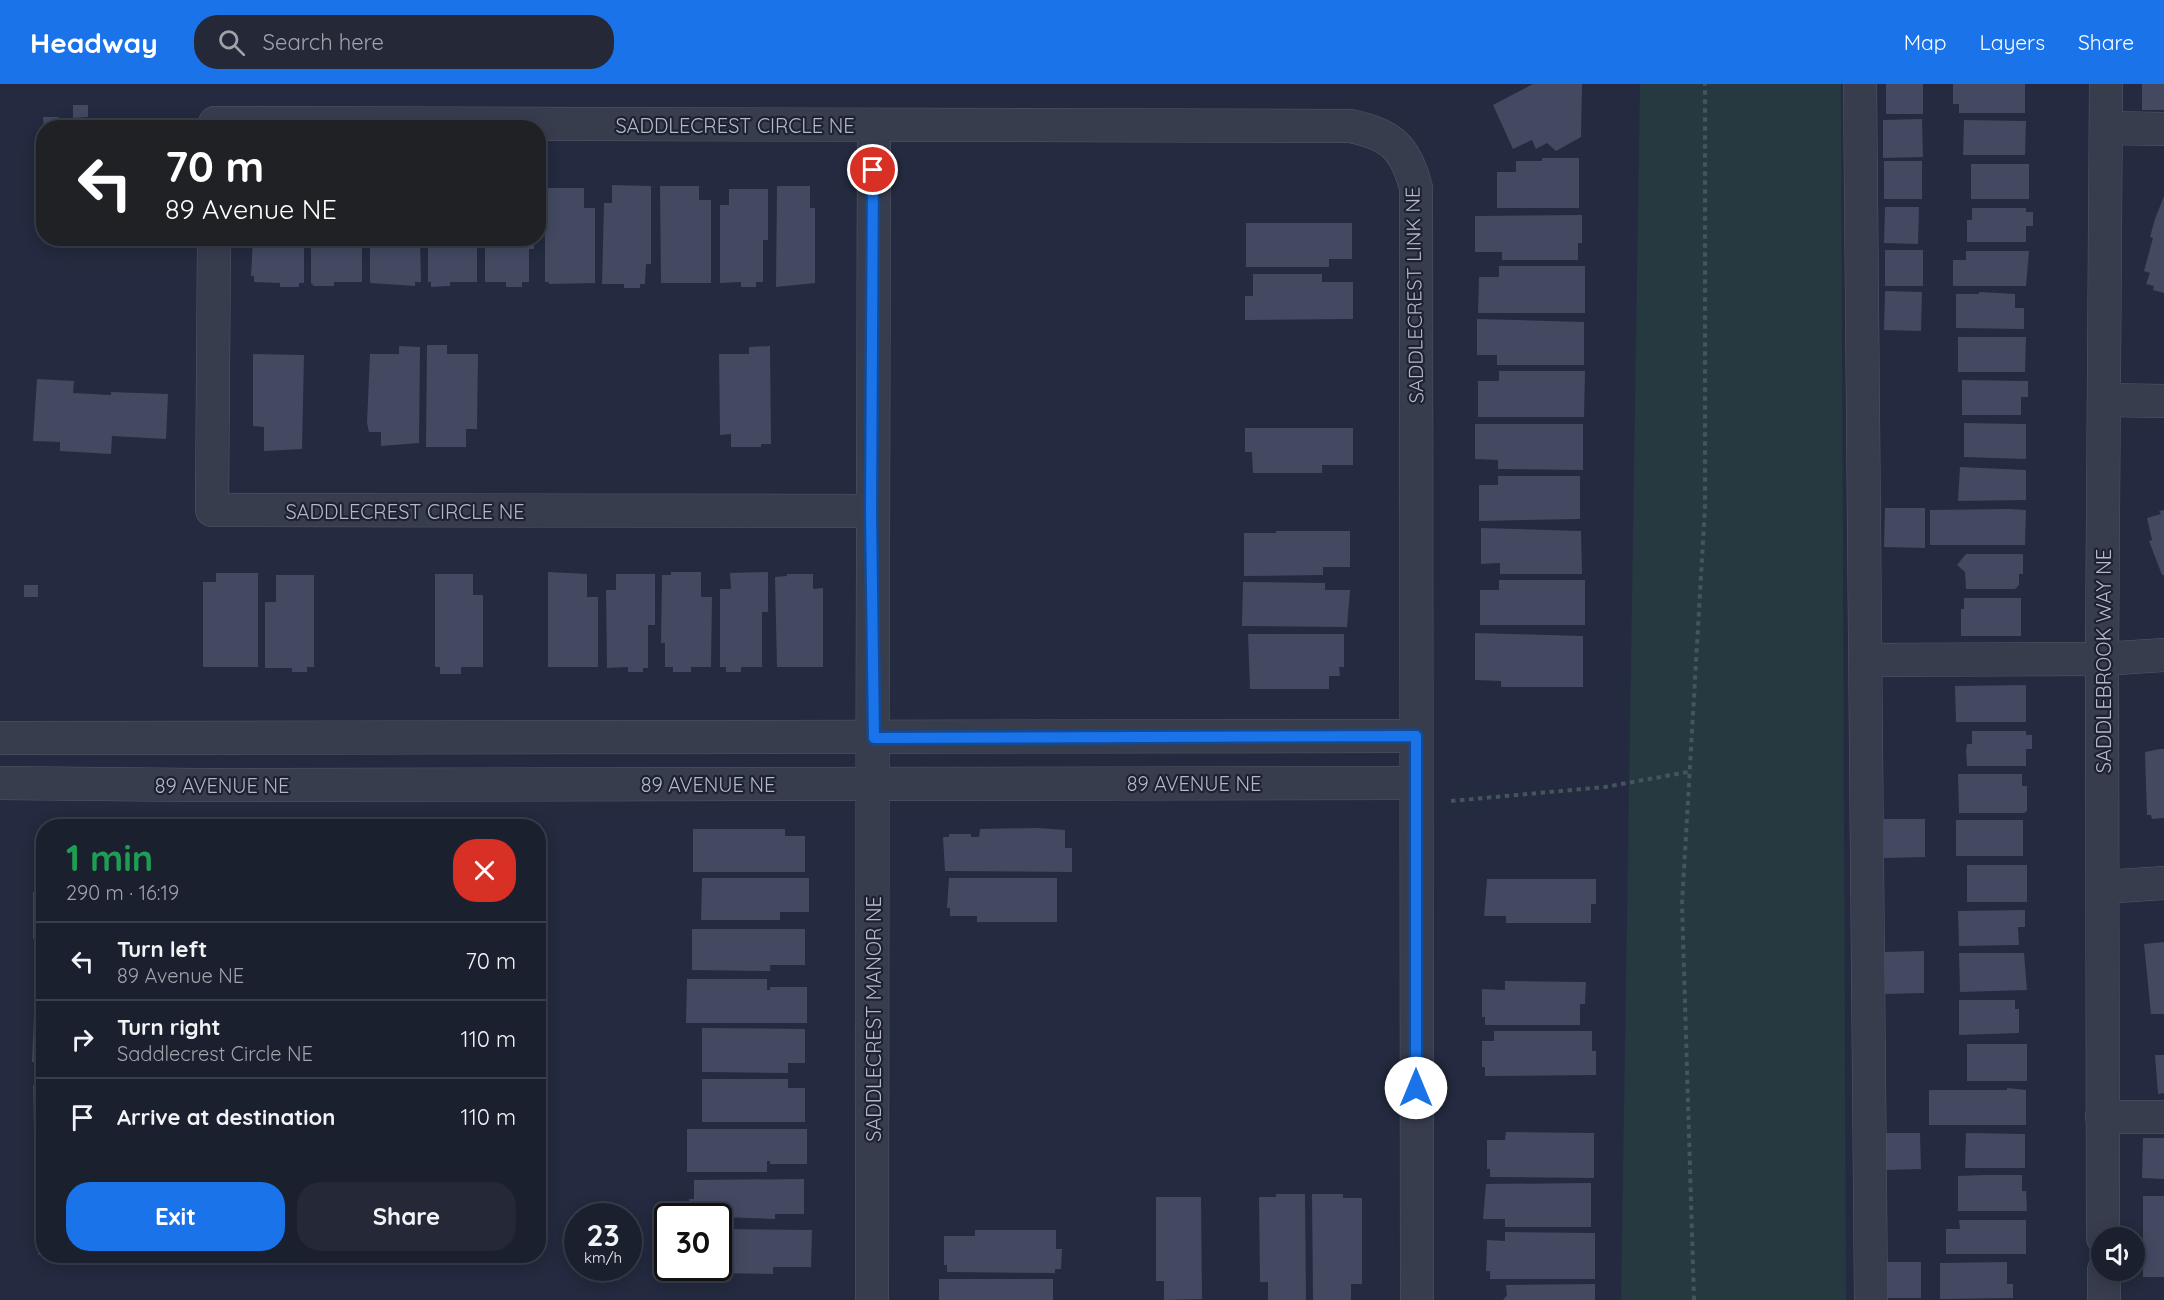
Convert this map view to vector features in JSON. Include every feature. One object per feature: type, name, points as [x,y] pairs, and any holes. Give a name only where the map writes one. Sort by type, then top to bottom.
[{"type":"street","points":[[1860,84],[1871,1300]]},
{"type":"street","name":"SADDLEBROOK WAY NE","points":[[2103,1227],[2102,659],[2106,84]]},
{"type":"street","name":"SADDLECREST CIRCLE NE","points":[[546,124],[874,125],[871,511],[874,738]]},
{"type":"street","name":"SADDLECREST LINK NE","points":[[874,125],[1350,126],[1373,131],[1398,147],[1409,162],[1416,188],[1417,1300]]},
{"type":"street","points":[[2107,128],[2164,129]]},
{"type":"street","name":"SADDLECREST CIRCLE NE","points":[[214,246],[212,510],[871,511]]},
{"type":"street","points":[[2104,400],[2164,401]]},
{"type":"street","points":[[1866,660],[2102,659],[2164,655]]},
{"type":"street","points":[[0,738],[874,738],[1416,772]]},
{"type":"street","name":"SADDLECREST MANOR NE","points":[[872,1300],[874,738]]},
{"type":"street","name":"89 AVENUE NE","points":[[0,783],[187,785],[874,783],[1416,772]]},
{"type":"street","points":[[2103,888],[2164,883]]},
{"type":"street","points":[[2102,1117],[2164,1117]]},
{"type":"street","points":[[2104,1281],[2104,1300]]},
{"type":"path","points":[[1694,1300],[1688,1034],[1682,950],[1688,772],[1705,507],[1705,84]]},
{"type":"path","points":[[1416,772],[1461,799],[1605,787],[1688,772]]},
{"type":"shaded area","points":[[1640,84],[1841,84],[1846,1300],[1621,1300]]},
{"type":"building","points":[[1533,84],[1582,84],[1581,137],[1556,151],[1547,143],[1536,149],[1532,140],[1513,149],[1493,105]]},
{"type":"building","points":[[1886,84],[1923,84],[1923,114],[1886,114]]},
{"type":"building","points":[[1953,84],[2025,84],[2025,113],[1959,113],[1959,104],[1953,104]]},
{"type":"building","points":[[2142,84],[2164,84],[2164,110],[2142,110]]},
{"type":"building","points":[[73,105],[88,105],[88,117],[73,118]]},
{"type":"building","points":[[43,117],[59,117],[59,120],[43,120]]},
{"type":"building","points":[[1922,119],[1923,157],[1883,158],[1883,120]]},
{"type":"building","points":[[1964,120],[2026,121],[2025,155],[1963,155]]},
{"type":"building","points":[[1542,158],[1579,158],[1579,208],[1497,208],[1497,172],[1516,172],[1516,161],[1542,161]]},
{"type":"building","points":[[1884,161],[1922,161],[1922,199],[1884,199]]},
{"type":"building","points":[[1971,164],[2029,164],[2029,199],[1971,199]]},
{"type":"building","points":[[612,185],[651,186],[651,264],[646,264],[645,284],[640,284],[640,288],[624,288],[624,284],[602,284],[604,203],[612,203]]},
{"type":"building","points":[[660,186],[699,186],[699,200],[711,200],[711,283],[661,283]]},
{"type":"building","points":[[777,186],[810,186],[810,208],[815,208],[815,283],[776,287]]},
{"type":"building","points":[[546,188],[584,188],[584,208],[595,208],[595,283],[549,284],[545,282]]},
{"type":"building","points":[[729,189],[768,189],[768,240],[763,240],[763,282],[756,282],[756,287],[741,287],[741,282],[720,283],[720,205],[729,205]]},
{"type":"building","points":[[2164,196],[2164,293],[2153,290],[2154,286],[2146,284],[2150,273],[2144,271],[2153,238],[2150,237]]},
{"type":"building","points":[[1885,207],[1919,207],[1918,244],[1884,243]]},
{"type":"building","points":[[1972,208],[2026,208],[2026,212],[2033,212],[2033,226],[2026,226],[2026,242],[1967,242],[1967,220],[1972,220]]},
{"type":"building","points":[[1582,215],[1582,243],[1578,243],[1578,260],[1502,260],[1502,252],[1475,252],[1475,216]]},
{"type":"building","points":[[1246,223],[1352,223],[1352,259],[1329,259],[1329,267],[1246,267]]},
{"type":"building","points":[[253,246],[304,246],[304,283],[299,283],[299,287],[280,287],[280,283],[254,282],[254,276],[251,276]]},
{"type":"building","points":[[311,246],[362,246],[362,282],[334,282],[334,286],[314,286],[311,283]]},
{"type":"building","points":[[370,246],[420,246],[421,282],[415,282],[415,286],[370,283]]},
{"type":"building","points":[[428,246],[477,246],[477,282],[450,282],[450,286],[431,287],[431,282],[428,282]]},
{"type":"building","points":[[485,246],[534,246],[534,249],[529,249],[529,282],[522,282],[522,287],[506,287],[506,282],[485,282]]},
{"type":"building","points":[[1885,250],[1923,250],[1923,286],[1885,286]]},
{"type":"building","points":[[1966,251],[2029,251],[2026,286],[1953,286],[1953,260],[1966,260]]},
{"type":"building","points":[[1499,266],[1585,266],[1585,313],[1478,313],[1479,277],[1499,277]]},
{"type":"building","points":[[1253,274],[1322,274],[1322,282],[1353,282],[1353,319],[1245,320],[1245,296],[1253,296]]},
{"type":"building","points":[[1885,291],[1922,292],[1921,331],[1884,330]]},
{"type":"building","points":[[1979,292],[2015,294],[2015,308],[2024,308],[2024,329],[1956,328],[1956,294],[1979,294]]},
{"type":"building","points":[[1477,319],[1584,322],[1584,365],[1497,365],[1497,355],[1477,355]]},
{"type":"building","points":[[1958,337],[2026,337],[2025,372],[1958,372]]},
{"type":"building","points":[[427,345],[447,345],[447,354],[478,354],[477,429],[466,429],[466,447],[426,447]]},
{"type":"building","points":[[399,346],[420,347],[419,443],[381,446],[381,432],[369,432],[367,423],[370,354],[399,354]]},
{"type":"building","points":[[770,346],[771,444],[761,444],[761,447],[731,447],[731,434],[720,435],[719,354],[749,354],[749,347]]},
{"type":"building","points":[[253,354],[304,355],[302,449],[264,451],[264,427],[253,426]]},
{"type":"building","points":[[1499,371],[1585,371],[1584,417],[1478,417],[1478,381],[1499,381]]},
{"type":"building","points":[[37,379],[74,381],[73,393],[168,394],[166,439],[112,436],[111,454],[60,451],[60,442],[33,441]]},
{"type":"building","points":[[1962,380],[2028,381],[2028,397],[2021,397],[2021,415],[1962,415]]},
{"type":"building","points":[[1964,423],[2026,424],[2026,459],[1964,457]]},
{"type":"building","points":[[1475,424],[1583,424],[1583,470],[1498,469],[1498,460],[1475,459]]},
{"type":"building","points":[[1245,428],[1353,428],[1353,465],[1322,465],[1322,473],[1253,473],[1252,452],[1245,452]]},
{"type":"building","points":[[1960,467],[2026,470],[2026,500],[1958,501]]},
{"type":"building","points":[[1498,476],[1580,476],[1580,519],[1479,521],[1479,485],[1498,485]]},
{"type":"building","points":[[1885,508],[1925,508],[1925,548],[1884,547]]},
{"type":"building","points":[[1930,510],[2026,510],[2025,545],[1930,545]]},
{"type":"building","points":[[2164,510],[2164,575],[2162,575],[2149,541],[2152,540],[2147,518],[2161,514],[2159,511]]},
{"type":"building","points":[[1481,528],[1581,531],[1582,574],[1500,574],[1500,563],[1481,564]]},
{"type":"building","points":[[1276,531],[1350,531],[1350,567],[1323,567],[1323,575],[1244,576],[1244,533],[1276,533]]},
{"type":"building","points":[[1966,554],[2023,554],[2023,574],[2019,574],[2019,585],[2015,589],[1966,589],[1965,572],[1957,565]]},
{"type":"building","points":[[548,572],[587,574],[587,597],[598,597],[598,667],[548,667]]},
{"type":"building","points":[[671,572],[701,572],[701,597],[712,597],[711,667],[691,667],[691,672],[673,672],[673,667],[665,667],[665,643],[661,643],[662,575],[671,575]]},
{"type":"building","points":[[768,572],[768,612],[762,612],[762,667],[741,667],[741,672],[726,672],[726,667],[720,667],[720,589],[731,589],[730,573]]},
{"type":"building","points":[[216,573],[258,573],[258,667],[203,667],[203,582],[216,582]]},
{"type":"building","points":[[435,574],[473,574],[473,595],[483,595],[483,667],[461,667],[461,674],[440,674],[440,667],[435,667]]},
{"type":"building","points":[[616,574],[655,574],[655,625],[648,625],[648,668],[643,668],[643,672],[628,672],[628,667],[607,668],[606,590],[616,590]]},
{"type":"building","points":[[787,574],[813,574],[813,589],[823,588],[823,667],[777,667],[775,577],[787,576]]},
{"type":"building","points":[[276,575],[314,575],[314,667],[307,667],[307,672],[292,672],[292,668],[265,668],[265,602],[276,602]]},
{"type":"building","points":[[1499,580],[1585,580],[1585,625],[1480,625],[1480,590],[1499,590]]},
{"type":"building","points":[[1243,582],[1325,583],[1325,590],[1350,590],[1347,627],[1242,626]]},
{"type":"building","points":[[24,585],[38,585],[38,597],[24,597]]},
{"type":"building","points":[[1964,598],[2021,598],[2021,636],[1961,636],[1961,609],[1964,609]]},
{"type":"building","points":[[1475,633],[1583,636],[1583,687],[1501,687],[1501,681],[1475,680]]},
{"type":"building","points":[[1248,634],[1344,634],[1344,667],[1339,667],[1340,676],[1329,676],[1329,689],[1250,689]]},
{"type":"building","points":[[2026,685],[2026,722],[1956,722],[1955,686]]},
{"type":"building","points":[[1972,731],[2026,731],[2026,735],[2032,735],[2032,749],[2026,749],[2026,766],[1967,766],[1967,744],[1972,744]]},
{"type":"building","points":[[2164,749],[2164,818],[2152,819],[2151,815],[2147,815],[2145,752]]},
{"type":"building","points":[[1958,774],[2022,774],[2022,786],[2027,786],[2027,811],[2024,813],[1959,813]]},
{"type":"building","points":[[1884,819],[1925,819],[1925,857],[1884,858]]},
{"type":"building","points":[[1956,820],[2023,820],[2023,856],[1956,856]]},
{"type":"building","points":[[693,829],[785,829],[785,836],[805,836],[805,872],[693,872]]},
{"type":"building","points":[[980,829],[1065,830],[1065,848],[1072,848],[1072,872],[945,871],[943,837],[949,837],[949,834],[971,834],[971,837],[979,837]]},
{"type":"building","points":[[1967,865],[2027,865],[2027,902],[1967,902]]},
{"type":"building","points":[[702,878],[809,878],[809,912],[780,912],[780,920],[701,920]]},
{"type":"building","points":[[949,878],[1057,878],[1057,922],[977,922],[977,916],[950,916],[950,908],[947,908]]},
{"type":"building","points":[[1487,879],[1596,879],[1596,904],[1591,904],[1591,923],[1506,923],[1506,916],[1484,916]]},
{"type":"building","points":[[33,892],[36,892],[36,939],[33,939]]},
{"type":"building","points":[[2025,910],[2025,927],[2018,927],[2019,945],[1959,946],[1958,911]]},
{"type":"building","points":[[692,929],[805,929],[805,965],[770,965],[770,971],[692,970]]},
{"type":"building","points":[[2164,942],[2164,1014],[2151,1014],[2144,944]]},
{"type":"building","points":[[1924,951],[1924,993],[1884,994],[1883,952]]},
{"type":"building","points":[[1959,953],[2024,953],[2027,990],[1960,992]]},
{"type":"building","points":[[687,979],[767,979],[767,990],[770,990],[770,987],[807,987],[807,1023],[686,1023]]},
{"type":"building","points":[[1505,981],[1586,982],[1585,1004],[1580,1004],[1580,1025],[1485,1025],[1485,1017],[1482,1017],[1482,989],[1505,990]]},
{"type":"building","points":[[1959,1000],[2015,1000],[2015,1009],[2019,1009],[2019,1033],[1959,1035]]},
{"type":"building","points":[[34,1014],[36,1014],[36,1062],[32,1062]]},
{"type":"building","points":[[702,1028],[805,1029],[805,1063],[788,1063],[788,1073],[702,1072]]},
{"type":"building","points":[[1494,1031],[1592,1031],[1592,1051],[1596,1051],[1596,1075],[1485,1076],[1485,1067],[1482,1067],[1482,1041],[1494,1041]]},
{"type":"building","points":[[1967,1044],[2027,1044],[2027,1081],[1967,1081]]},
{"type":"building","points":[[2155,1055],[2164,1055],[2164,1093],[2158,1094]]},
{"type":"building","points":[[702,1079],[788,1079],[788,1088],[805,1088],[805,1122],[702,1122]]},
{"type":"building","points":[[33,1085],[36,1085],[36,1132],[34,1132]]},
{"type":"building","points":[[2007,1088],[2026,1090],[2026,1125],[1929,1125],[1929,1090],[2007,1090]]},
{"type":"building","points":[[687,1129],[807,1129],[807,1164],[770,1164],[770,1161],[767,1161],[767,1172],[687,1172]]},
{"type":"building","points":[[1506,1132],[1594,1133],[1594,1178],[1490,1177],[1490,1169],[1487,1169],[1487,1140],[1505,1140]]},
{"type":"building","points":[[1883,1133],[1920,1133],[1921,1169],[1884,1170]]},
{"type":"building","points":[[1966,1133],[2025,1134],[2025,1168],[1965,1168]]},
{"type":"building","points":[[2143,1138],[2164,1138],[2164,1179],[2142,1178]]},
{"type":"building","points":[[2022,1175],[2022,1191],[2026,1191],[2027,1211],[1958,1211],[1958,1176]]},
{"type":"building","points":[[804,1179],[804,1214],[775,1214],[775,1219],[732,1217],[732,1203],[689,1203],[689,1199],[694,1199],[694,1180]]},
{"type":"building","points":[[1591,1183],[1591,1227],[1505,1227],[1505,1219],[1483,1219],[1486,1184]]},
{"type":"building","points":[[1276,1194],[1305,1194],[1306,1300],[1268,1300],[1268,1282],[1260,1282],[1259,1197],[1276,1197]]},
{"type":"building","points":[[1312,1194],[1343,1194],[1343,1198],[1362,1198],[1362,1284],[1351,1284],[1351,1300],[1313,1300]]},
{"type":"building","points":[[2143,1196],[2164,1196],[2164,1277],[2145,1277],[2145,1227],[2143,1227]]},
{"type":"building","points":[[1156,1197],[1201,1197],[1202,1299],[1164,1300],[1164,1281],[1156,1281]]},
{"type":"building","points":[[1959,1220],[2026,1220],[2026,1254],[1946,1254],[1946,1229],[1960,1229]]},
{"type":"building","points":[[732,1229],[812,1230],[811,1267],[773,1267],[773,1274],[732,1273]]},
{"type":"building","points":[[975,1230],[1056,1230],[1056,1249],[1062,1249],[1061,1269],[1055,1269],[1055,1273],[947,1272],[947,1265],[944,1265],[944,1236],[975,1236]]},
{"type":"building","points":[[1505,1232],[1595,1233],[1595,1279],[1490,1279],[1490,1271],[1486,1271],[1487,1240],[1505,1241]]},
{"type":"building","points":[[1884,1262],[1921,1262],[1921,1298],[1884,1298]]},
{"type":"building","points":[[2007,1262],[2007,1284],[2013,1284],[2013,1298],[1940,1299],[1940,1263]]},
{"type":"building","points":[[939,1279],[1053,1279],[1053,1300],[939,1300]]},
{"type":"building","points":[[1595,1284],[1595,1300],[1503,1300],[1507,1295],[1506,1285]]},
{"type":"route","points":[[873,170],[871,511],[874,738],[1416,736],[1416,1088]]}]
